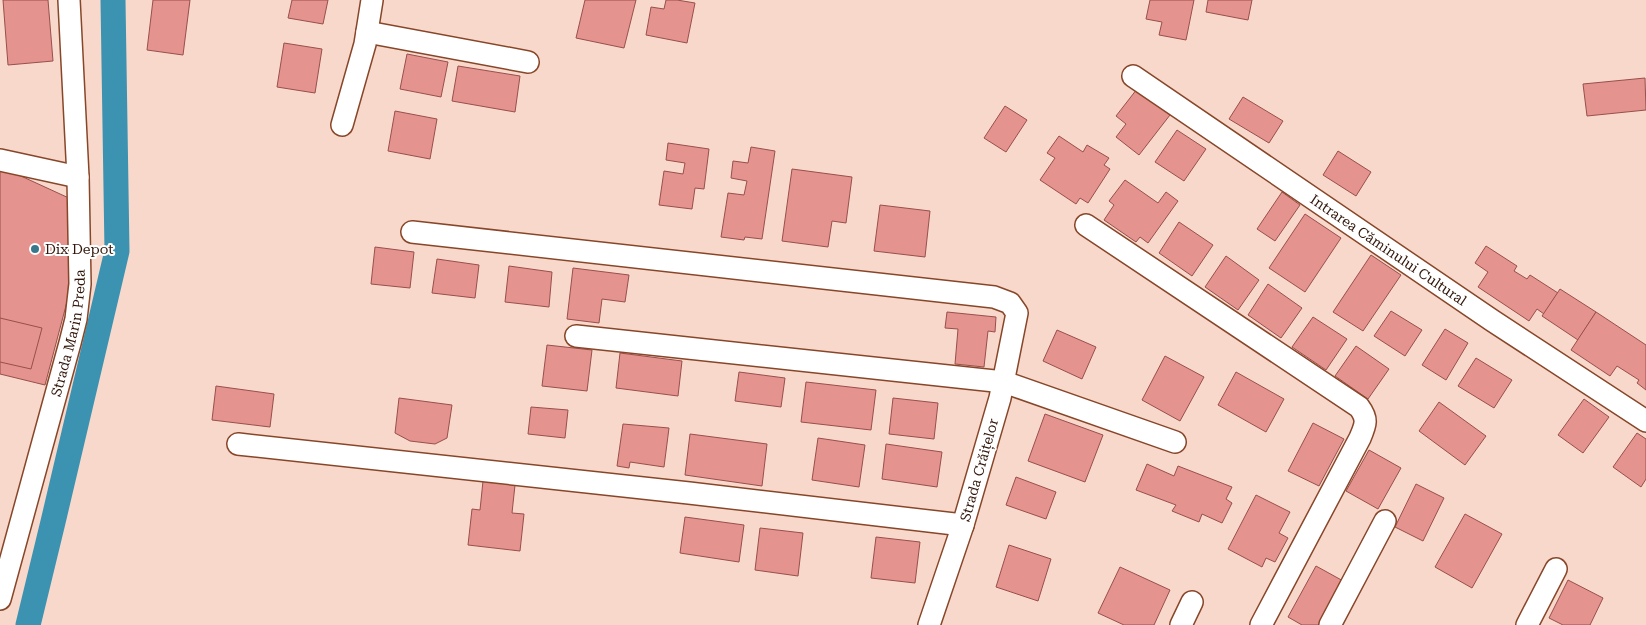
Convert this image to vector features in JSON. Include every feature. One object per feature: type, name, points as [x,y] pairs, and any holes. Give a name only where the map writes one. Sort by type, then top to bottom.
[{"type":"street","name":"Strada Marin Preda","points":[[0,599],[76,319],[80,284],[78,177],[69,0]]},
{"type":"street","points":[[342,125],[367,32],[372,0]]},
{"type":"street","points":[[367,32],[528,62]]},
{"type":"street","name":"Intrarea Căminului Cultural","points":[[1133,76],[1493,321],[1646,421]]},
{"type":"street","points":[[0,160],[78,177]]},
{"type":"street","points":[[1086,225],[1359,407],[1365,415],[1365,425],[1360,438],[1261,625]]},
{"type":"street","name":"Strada Crăițelor","points":[[412,232],[994,297],[1010,303],[1017,312],[1004,382],[963,526],[929,625]]},
{"type":"street","points":[[576,336],[1004,382],[1175,442]]},
{"type":"street","points":[[238,444],[689,493],[963,526]]},
{"type":"street","points":[[1330,625],[1385,521]]},
{"type":"street","points":[[1527,625],[1556,569]]},
{"type":"street","points":[[1181,625],[1192,602]]},
{"type":"building","points":[[3,0],[48,0],[53,61],[8,65]]},
{"type":"building","points":[[153,0],[190,0],[183,55],[147,50]]},
{"type":"building","points":[[292,0],[328,0],[323,24],[288,18]]},
{"type":"building","points":[[585,0],[636,0],[624,48],[576,38]]},
{"type":"building","points":[[666,0],[695,3],[687,43],[646,35],[651,7],[664,9]]},
{"type":"building","points":[[1150,0],[1194,0],[1186,40],[1159,35],[1162,22],[1146,19]]},
{"type":"building","points":[[1208,0],[1252,0],[1248,20],[1206,12]]},
{"type":"building","points":[[284,43],[322,49],[315,93],[277,87]]},
{"type":"building","points":[[407,54],[448,62],[441,97],[400,89]]},
{"type":"building","points":[[458,66],[520,76],[515,112],[452,101]]},
{"type":"building","points":[[1645,78],[1646,110],[1587,116],[1583,84]]},
{"type":"building","points":[[1137,89],[1170,115],[1139,155],[1116,137],[1126,124],[1116,116]]},
{"type":"building","points":[[1243,97],[1283,121],[1269,143],[1229,119]]},
{"type":"building","points":[[1005,106],[1027,120],[1006,152],[984,138]]},
{"type":"building","points":[[395,111],[437,119],[430,159],[388,151]]},
{"type":"building","points":[[1177,130],[1206,149],[1184,181],[1155,162]]},
{"type":"building","points":[[1059,136],[1083,152],[1087,145],[1109,158],[1104,165],[1110,169],[1088,203],[1080,198],[1076,204],[1040,180],[1055,158],[1047,153]]},
{"type":"building","points":[[668,143],[709,149],[704,189],[695,188],[692,209],[659,205],[664,171],[683,174],[685,163],[666,160]]},
{"type":"building","points":[[751,147],[775,151],[762,239],[745,237],[744,240],[721,237],[728,193],[744,195],[747,181],[731,178],[733,161],[748,163]]},
{"type":"building","points":[[1338,151],[1371,172],[1356,196],[1323,175]]},
{"type":"building","name":"Dix Depot","points":[[0,169],[10,171],[71,199],[68,298],[45,385],[0,374]]},
{"type":"building","points":[[792,169],[852,177],[846,223],[832,221],[828,247],[782,241]]},
{"type":"building","points":[[1125,180],[1158,203],[1166,192],[1178,201],[1148,243],[1140,237],[1136,242],[1104,220],[1114,205],[1109,201]]},
{"type":"building","points":[[1282,192],[1300,205],[1275,241],[1257,229]]},
{"type":"building","points":[[880,205],[930,211],[925,257],[874,251]]},
{"type":"building","points":[[1305,214],[1341,238],[1305,292],[1269,268]]},
{"type":"building","points":[[1179,222],[1213,245],[1192,276],[1159,253]]},
{"type":"building","points":[[1486,246],[1517,266],[1514,271],[1527,279],[1530,275],[1558,293],[1544,314],[1537,309],[1529,321],[1478,287],[1488,272],[1475,263]]},
{"type":"building","points":[[375,247],[414,252],[410,288],[371,284]]},
{"type":"building","points":[[1371,255],[1401,275],[1363,331],[1333,312]]},
{"type":"building","points":[[1226,256],[1259,280],[1238,310],[1205,287]]},
{"type":"building","points":[[437,259],[479,265],[475,298],[432,293]]},
{"type":"building","points":[[509,266],[552,272],[549,307],[505,302]]},
{"type":"building","points":[[573,268],[629,275],[625,302],[602,299],[599,323],[567,319]]},
{"type":"building","points":[[1268,284],[1302,308],[1281,338],[1248,315]]},
{"type":"building","points":[[1560,289],[1596,312],[1578,340],[1542,316]]},
{"type":"building","points":[[1391,311],[1422,330],[1405,356],[1374,336]]},
{"type":"building","points":[[947,312],[996,317],[995,332],[988,331],[984,367],[955,364],[958,329],[945,328]]},
{"type":"building","points":[[1596,312],[1646,345],[1646,390],[1637,383],[1639,380],[1617,366],[1610,376],[1571,350]]},
{"type":"building","points":[[1313,317],[1347,339],[1326,370],[1292,347]]},
{"type":"building","points":[[0,318],[42,328],[31,369],[0,362]]},
{"type":"building","points":[[1445,329],[1468,343],[1446,380],[1422,365]]},
{"type":"building","points":[[1057,330],[1096,347],[1082,379],[1043,361]]},
{"type":"building","points":[[547,345],[592,350],[587,391],[542,386]]},
{"type":"building","points":[[1356,346],[1389,369],[1368,399],[1335,376]]},
{"type":"building","points":[[620,353],[682,361],[678,396],[616,388]]},
{"type":"building","points":[[1165,356],[1204,377],[1180,421],[1142,400]]},
{"type":"building","points":[[1476,358],[1512,380],[1494,408],[1458,386]]},
{"type":"building","points":[[739,372],[785,378],[781,407],[735,401]]},
{"type":"building","points":[[1236,372],[1284,399],[1266,432],[1218,405]]},
{"type":"building","points":[[806,382],[876,390],[871,430],[801,422]]},
{"type":"building","points":[[216,386],[274,394],[270,427],[212,420]]},
{"type":"building","points":[[399,398],[452,405],[447,438],[435,444],[410,441],[395,433]]},
{"type":"building","points":[[893,398],[938,403],[934,439],[889,434]]},
{"type":"building","points":[[1584,399],[1609,417],[1583,453],[1558,435]]},
{"type":"building","points":[[1439,402],[1486,436],[1465,465],[1419,431]]},
{"type":"building","points":[[531,407],[568,410],[565,438],[528,434]]},
{"type":"building","points":[[1045,414],[1103,435],[1085,482],[1028,461]]},
{"type":"building","points":[[1313,423],[1344,439],[1319,486],[1288,471]]},
{"type":"building","points":[[623,424],[669,428],[664,467],[630,462],[629,468],[617,466]]},
{"type":"building","points":[[1637,433],[1646,439],[1646,479],[1641,487],[1613,467]]},
{"type":"building","points":[[690,434],[767,444],[762,486],[685,475]]},
{"type":"building","points":[[818,438],[865,445],[859,487],[812,480]]},
{"type":"building","points":[[886,444],[942,452],[937,487],[882,479]]},
{"type":"building","points":[[1369,450],[1401,468],[1378,509],[1346,491]]},
{"type":"building","points":[[1147,464],[1174,476],[1178,466],[1232,487],[1226,499],[1232,503],[1222,523],[1202,514],[1199,522],[1172,511],[1176,505],[1136,490]]},
{"type":"building","points":[[1016,477],[1056,492],[1046,519],[1006,505]]},
{"type":"building","points":[[483,481],[515,485],[512,513],[524,514],[520,551],[468,545],[472,509],[480,510]]},
{"type":"building","points":[[1416,484],[1444,498],[1423,541],[1395,527]]},
{"type":"building","points":[[1256,495],[1290,512],[1279,533],[1288,538],[1275,562],[1266,558],[1262,567],[1228,549]]},
{"type":"building","points":[[1465,514],[1502,534],[1472,588],[1435,567]]},
{"type":"building","points":[[685,517],[744,525],[739,562],[680,553]]},
{"type":"building","points":[[760,528],[803,533],[798,576],[755,570]]},
{"type":"building","points":[[876,537],[920,542],[915,583],[871,578]]},
{"type":"building","points":[[1009,545],[1051,559],[1038,601],[996,587]]},
{"type":"building","points":[[1316,566],[1345,582],[1322,625],[1302,625],[1288,617]]},
{"type":"building","points":[[1120,567],[1170,590],[1154,625],[1124,625],[1098,613]]},
{"type":"building","points":[[1568,580],[1603,598],[1590,625],[1563,625],[1549,618]]},
{"type":"waterway","points":[[28,625],[117,251],[113,0]]},
{"type":"place","name":"Dix Depot","points":[[35,249]]}]
